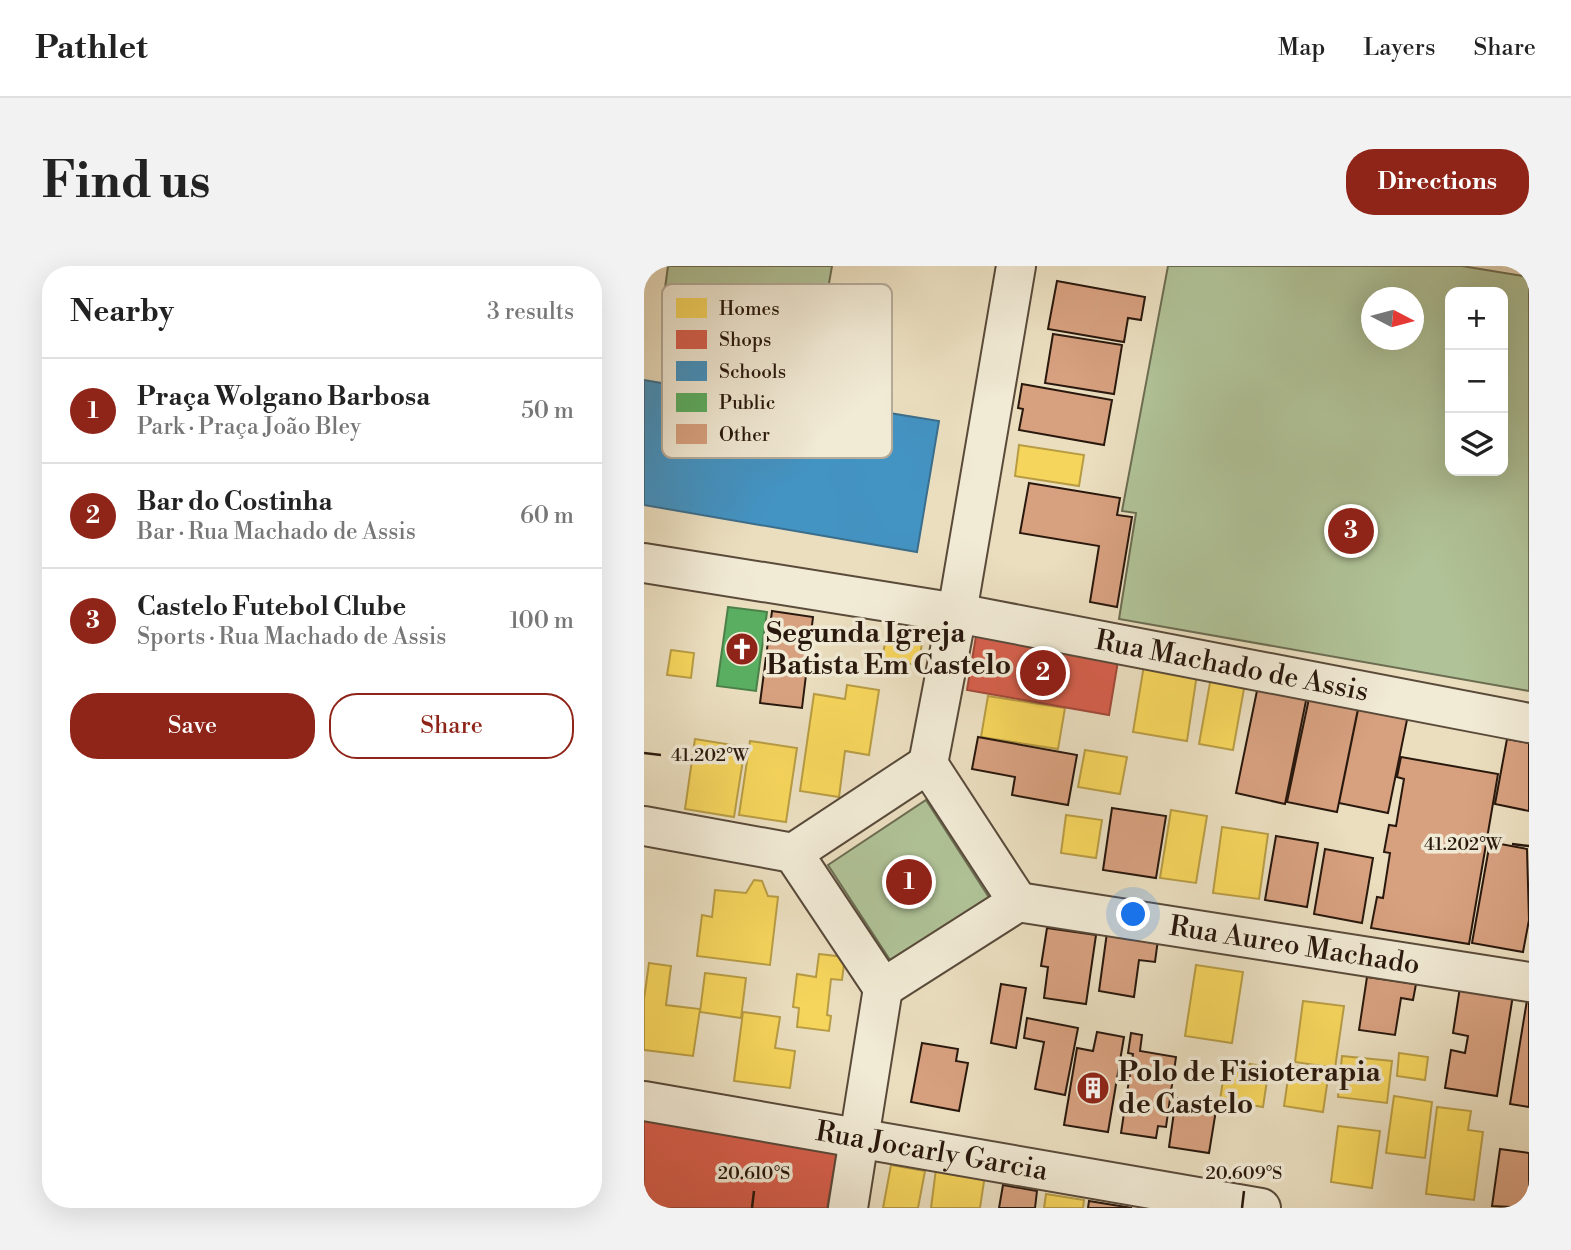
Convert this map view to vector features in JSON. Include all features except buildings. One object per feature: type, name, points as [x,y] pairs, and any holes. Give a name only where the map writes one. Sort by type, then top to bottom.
[{"type":"street","points":[[883,988],[1018,902],[928,764],[957,613],[1016,266]]},
{"type":"street","name":"Rua Machado de Assis","points":[[644,563],[957,613],[1529,723]]},
{"type":"street","points":[[644,826],[793,853],[928,764]]},
{"type":"street","points":[[793,853],[883,988],[848,1208]]},
{"type":"street","name":"Rua Aureo Machado","points":[[1018,902],[1529,982]]},
{"type":"street","name":"Rua Jocarly Garcia","points":[[644,1101],[1261,1208]]},
{"type":"green space","points":[[668,266],[832,266],[829,284],[666,284]]},
{"type":"green space","points":[[1168,266],[1462,266],[1529,277],[1529,691],[1119,619],[1136,513],[1122,511]]},
{"type":"green space","points":[[926,800],[990,899],[892,963],[828,865]]},
{"type":"place","name":"Castelo Futebol Clube","points":[[1351,531]]},
{"type":"place","name":"Segunda Igreja Batista Em Castelo","points":[[742,649]]},
{"type":"place","name":"Bar do Costinha","points":[[1043,673]]},
{"type":"place","name":"Praça Wolgano Barbosa","points":[[909,882]]},
{"type":"place","name":"Polo de Fisioterapia de Castelo","points":[[1093,1088]]}]
